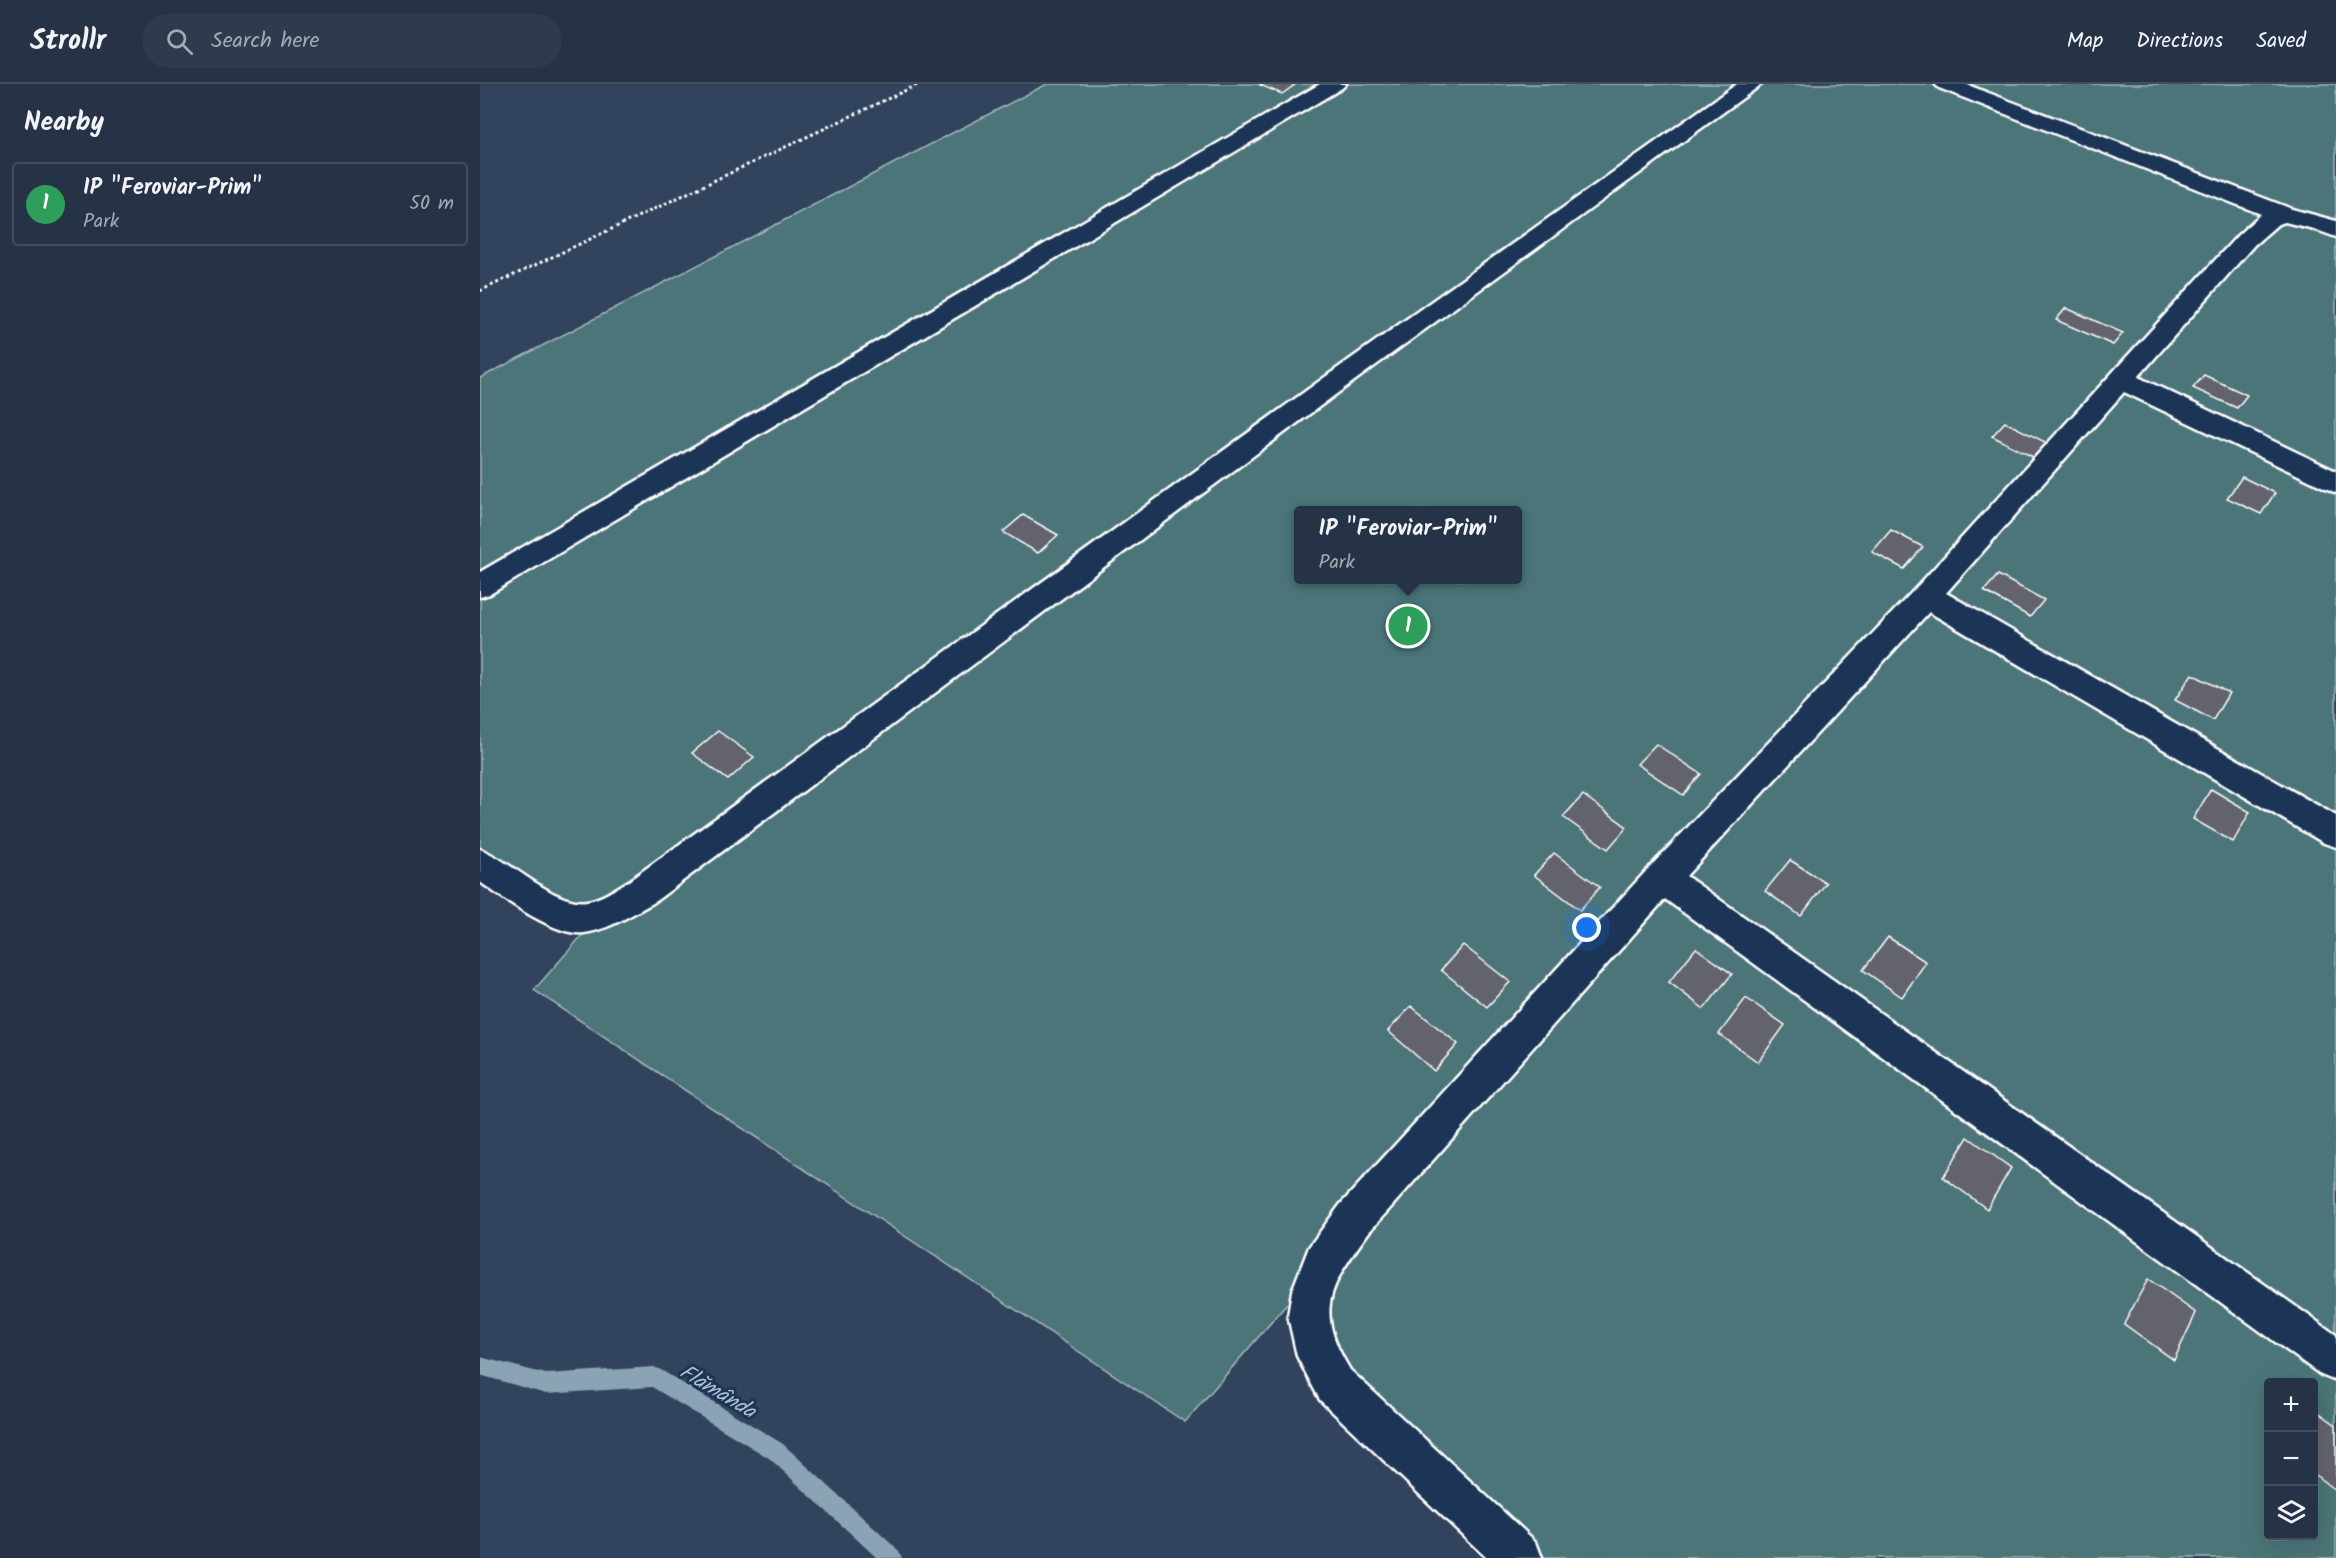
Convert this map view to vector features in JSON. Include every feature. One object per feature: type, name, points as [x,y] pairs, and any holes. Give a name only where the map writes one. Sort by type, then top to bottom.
[{"type":"street","points":[[480,586],[1335,84]]},
{"type":"street","points":[[480,864],[552,909],[578,918],[608,910],[641,892],[1330,386],[1751,84]]},
{"type":"street","points":[[1947,84],[2285,215],[2320,223],[2336,230]]},
{"type":"street","points":[[1520,1558],[1335,1385],[1318,1356],[1308,1316],[1312,1291],[1323,1261],[1354,1219],[1662,878],[1926,596],[2259,227],[2270,218],[2285,215]]},
{"type":"street","points":[[2122,380],[2336,483]]},
{"type":"street","points":[[1926,596],[2336,834]]},
{"type":"street","points":[[1662,878],[2336,1360]]},
{"type":"path","points":[[480,291],[919,84]]},
{"type":"green space","points":[[1047,84],[2336,84],[2336,1558],[1498,1558],[1318,1391],[1287,1304],[1185,1422],[534,990],[592,924],[480,873],[480,378]]},
{"type":"building","points":[[1296,84],[1282,94],[1260,85]]},
{"type":"building","points":[[2066,308],[2123,333],[2113,345],[2056,320]]},
{"type":"building","points":[[2204,375],[2247,395],[2237,408],[2193,388]]},
{"type":"building","points":[[2005,422],[2047,443],[2035,458],[1992,436]]},
{"type":"building","points":[[2242,477],[2275,493],[2261,514],[2227,498]]},
{"type":"building","points":[[1023,515],[1058,535],[1038,553],[1003,532]]},
{"type":"building","points":[[1891,530],[1923,547],[1904,569],[1872,552]]},
{"type":"building","points":[[1998,575],[2044,600],[2030,617],[1984,591]]},
{"type":"building","points":[[2192,674],[2229,693],[2213,720],[2175,700]]},
{"type":"building","points":[[718,731],[754,757],[728,780],[692,753]]},
{"type":"building","points":[[1656,744],[1701,774],[1683,795],[1637,764]]},
{"type":"building","points":[[2211,789],[2250,812],[2233,842],[2193,819]]},
{"type":"building","points":[[1583,795],[1627,827],[1608,849],[1563,817]]},
{"type":"building","points":[[1554,853],[1600,887],[1580,910],[1534,875]]},
{"type":"building","points":[[1790,860],[1826,883],[1801,916],[1765,891]]},
{"type":"building","points":[[1888,937],[1926,962],[1902,997],[1863,970]]},
{"type":"building","points":[[1463,945],[1510,982],[1487,1007],[1441,970]]},
{"type":"building","points":[[1696,948],[1732,974],[1704,1009],[1669,982]]},
{"type":"building","points":[[1746,998],[1785,1025],[1758,1062],[1719,1034]]},
{"type":"building","points":[[1411,1006],[1458,1044],[1434,1071],[1388,1031]]},
{"type":"building","points":[[1968,1137],[2011,1168],[1987,1209],[1943,1177]]},
{"type":"building","points":[[2148,1279],[2196,1313],[2174,1360],[2124,1324]]},
{"type":"building","points":[[2318,1412],[2336,1425],[2336,1491],[2318,1477]]},
{"type":"waterway","name":"Flămânda","points":[[480,1366],[546,1384],[654,1377],[776,1451],[892,1558]]},
{"type":"place","name":"IP \"Feroviar-Prim\"","points":[[1408,626]]}]
